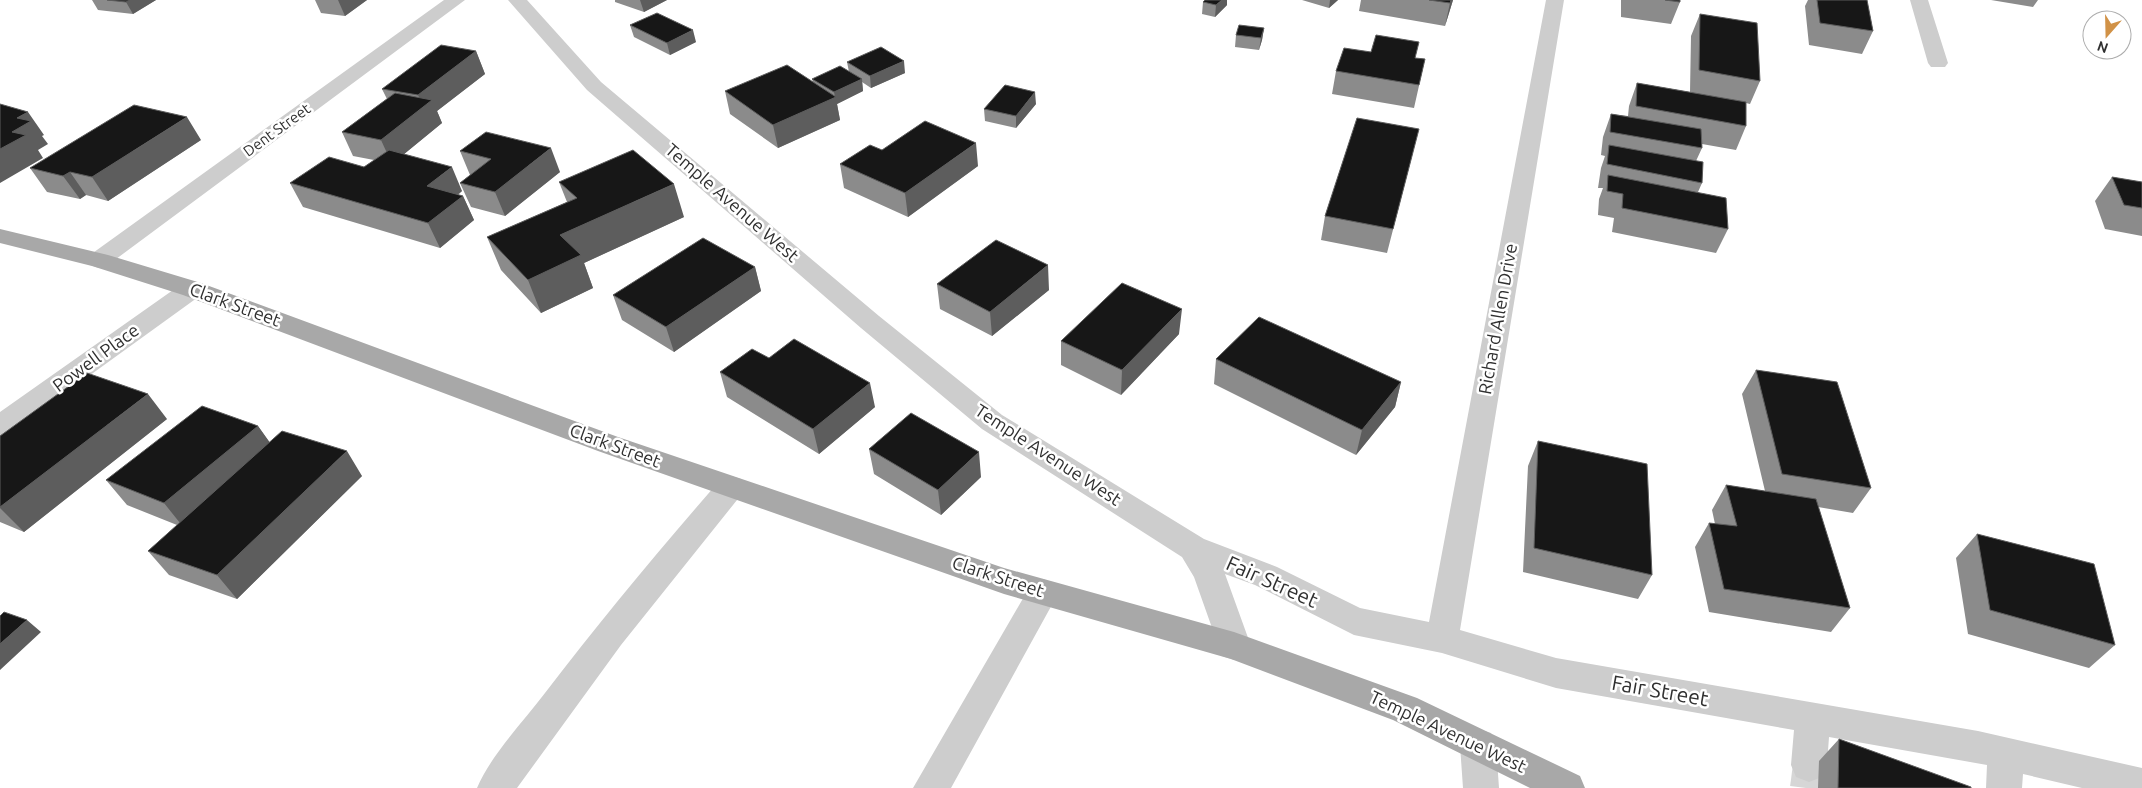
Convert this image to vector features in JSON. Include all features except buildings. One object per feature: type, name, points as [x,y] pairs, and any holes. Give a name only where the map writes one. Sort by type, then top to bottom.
[{"type":"main road","name":"Clark Street","points":[[0,236],[99,260],[192,289],[608,444],[1004,581],[1234,646]]},
{"type":"main road","name":"Temple Avenue West","points":[[1234,646],[1405,709],[1567,788]]},
{"type":"street","name":"Dent Street","points":[[99,260],[456,0]]},
{"type":"street","name":"Temple Avenue West","points":[[517,0],[594,86],[870,322],[992,422],[1193,548],[1209,573],[1234,646]]},
{"type":"street","name":"Richard Allen Drive","points":[[1442,639],[1555,0]]},
{"type":"street","points":[[1919,0],[1938,63]]},
{"type":"street","name":"Powell Place","points":[[0,426],[192,289]]},
{"type":"street","points":[[495,788],[576,676],[664,564],[731,487]]},
{"type":"street","name":"Fair Street","points":[[1193,548],[1266,576],[1354,621],[1442,639],[1556,673],[2004,753],[2142,785]]},
{"type":"street","points":[[931,788],[1043,592]]},
{"type":"street","points":[[1809,764],[1813,718]]},
{"type":"street","points":[[1478,745],[1481,788]]},
{"type":"street","points":[[2004,753],[2004,788]]},
{"type":"tunnel","points":[[1806,788],[1809,765]]}]
